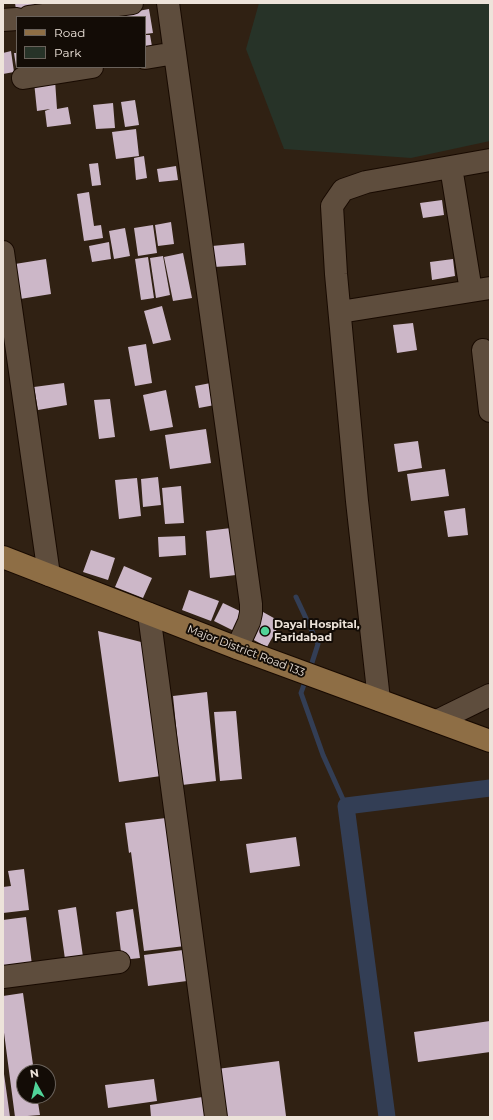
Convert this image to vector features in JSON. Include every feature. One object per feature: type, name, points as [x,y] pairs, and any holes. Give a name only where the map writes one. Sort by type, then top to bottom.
[{"type":"main road","name":"Major District Road 133","points":[[3,557],[237,648],[481,737]]},
{"type":"street","points":[[36,16],[132,3]]},
{"type":"street","points":[[168,3],[251,604],[249,622],[237,648]]},
{"type":"street","points":[[3,20],[16,19]]},
{"type":"street","points":[[146,58],[175,54]]},
{"type":"street","points":[[23,78],[86,68]]},
{"type":"street","points":[[379,700],[357,493],[340,312],[332,206],[343,190],[366,182],[490,160]]},
{"type":"street","points":[[340,312],[481,290],[450,167]]},
{"type":"street","points":[[3,252],[49,575]]},
{"type":"street","points":[[483,350],[490,411]]},
{"type":"street","points":[[149,614],[216,1117]]},
{"type":"street","points":[[437,721],[490,695]]},
{"type":"street","points":[[3,977],[119,962]]},
{"type":"green space","points":[[259,3],[490,3],[490,141],[411,158],[284,149],[246,49]]},
{"type":"building","points":[[15,3],[45,3],[46,12],[17,16]]},
{"type":"building","points":[[149,9],[153,33],[146,34],[146,16],[121,16],[121,14]]},
{"type":"building","points":[[146,35],[150,35],[153,52],[146,53]]},
{"type":"building","points":[[11,51],[14,72],[3,74],[3,53]]},
{"type":"building","points":[[14,53],[16,53],[16,66]]},
{"type":"building","points":[[16,68],[30,68],[17,73]]},
{"type":"building","points":[[55,80],[57,109],[68,107],[71,124],[47,127],[45,111],[50,109],[37,111],[34,82]]},
{"type":"building","points":[[135,100],[139,125],[125,127],[121,102]]},
{"type":"building","points":[[113,103],[115,128],[96,129],[93,105]]},
{"type":"building","points":[[136,129],[139,156],[116,159],[112,132]]},
{"type":"building","points":[[144,156],[147,178],[136,180],[134,158]]},
{"type":"building","points":[[98,163],[101,185],[92,186],[89,164]]},
{"type":"building","points":[[176,166],[178,180],[159,182],[157,169]]},
{"type":"building","points":[[89,192],[94,226],[101,225],[103,238],[84,241],[77,194]]},
{"type":"building","points":[[442,200],[444,215],[423,218],[420,203]]},
{"type":"building","points":[[171,222],[174,244],[158,246],[155,225]]},
{"type":"building","points":[[153,225],[157,253],[138,256],[134,228]]},
{"type":"building","points":[[125,228],[130,256],[114,259],[109,231]]},
{"type":"building","points":[[109,242],[111,259],[92,262],[89,246]]},
{"type":"building","points":[[244,243],[246,265],[214,267],[212,246]]},
{"type":"building","points":[[183,253],[192,298],[173,301],[164,257]]},
{"type":"building","points":[[163,256],[170,295],[156,298],[150,258]]},
{"type":"building","points":[[148,257],[154,298],[141,300],[135,259]]},
{"type":"building","points":[[46,259],[51,294],[20,299],[15,264]]},
{"type":"building","points":[[453,259],[455,276],[432,280],[430,262]]},
{"type":"building","points":[[162,306],[171,340],[153,344],[144,311]]},
{"type":"building","points":[[413,323],[417,350],[397,353],[393,325]]},
{"type":"building","points":[[146,344],[152,383],[135,386],[128,347]]},
{"type":"building","points":[[216,382],[220,404],[199,408],[195,386]]},
{"type":"building","points":[[64,383],[67,405],[38,410],[34,387]]},
{"type":"building","points":[[166,390],[173,427],[150,431],[143,395]]},
{"type":"building","points":[[110,399],[115,437],[99,439],[94,400]]},
{"type":"building","points":[[206,429],[211,463],[170,469],[165,435]]},
{"type":"building","points":[[418,441],[422,468],[398,472],[394,444]]},
{"type":"building","points":[[445,469],[449,496],[411,501],[407,474]]},
{"type":"building","points":[[158,477],[161,505],[143,507],[141,479]]},
{"type":"building","points":[[137,478],[141,516],[119,519],[115,480]]},
{"type":"building","points":[[181,486],[184,523],[165,524],[162,488]]},
{"type":"building","points":[[465,508],[468,535],[448,537],[444,511]]},
{"type":"building","points":[[231,528],[236,575],[210,578],[206,531]]},
{"type":"building","points":[[185,536],[186,555],[159,557],[158,537]]},
{"type":"building","points":[[91,550],[115,558],[108,580],[83,572]]},
{"type":"building","points":[[124,566],[152,578],[143,598],[115,587]]},
{"type":"building","points":[[189,590],[219,601],[211,621],[182,610]]},
{"type":"building","points":[[223,603],[246,614],[236,632],[214,621]]},
{"type":"building","points":[[263,612],[281,622],[267,647],[250,638]]},
{"type":"building","points":[[98,631],[149,644],[168,775],[119,782]]},
{"type":"building","points":[[207,692],[216,781],[182,785],[173,696]]},
{"type":"building","points":[[236,711],[242,779],[220,781],[214,712]]},
{"type":"building","points":[[174,817],[185,946],[144,951],[131,852],[129,853],[125,823]]},
{"type":"building","points":[[296,837],[300,866],[250,873],[246,844]]},
{"type":"building","points":[[24,869],[29,910],[3,913],[3,887],[11,886],[8,871]]},
{"type":"building","points":[[76,907],[84,964],[66,966],[58,910]]},
{"type":"building","points":[[133,909],[140,958],[122,960],[116,912]]},
{"type":"building","points":[[26,917],[33,973],[3,977],[3,920]]},
{"type":"building","points":[[183,950],[187,981],[148,986],[144,955]]},
{"type":"building","points":[[23,993],[33,1064],[16,1064],[16,1104],[38,1104],[40,1115],[15,1117],[3,1025],[3,996]]},
{"type":"building","points":[[490,1021],[490,1052],[418,1062],[414,1032]]},
{"type":"building","points":[[279,1061],[286,1116],[223,1117],[217,1069]]},
{"type":"building","points":[[4,1074],[10,1117],[3,1117]]},
{"type":"building","points":[[154,1079],[157,1101],[108,1108],[105,1085]]},
{"type":"building","points":[[209,1096],[212,1117],[151,1117],[150,1105]]},
{"type":"waterway","points":[[296,597],[318,644],[310,669]]},
{"type":"waterway","points":[[306,679],[301,693],[323,755],[346,806]]},
{"type":"waterway","points":[[387,1117],[346,806],[490,788]]},
{"type":"place","name":"Dayal Hospital, Faridabad","points":[[265,631]]}]
